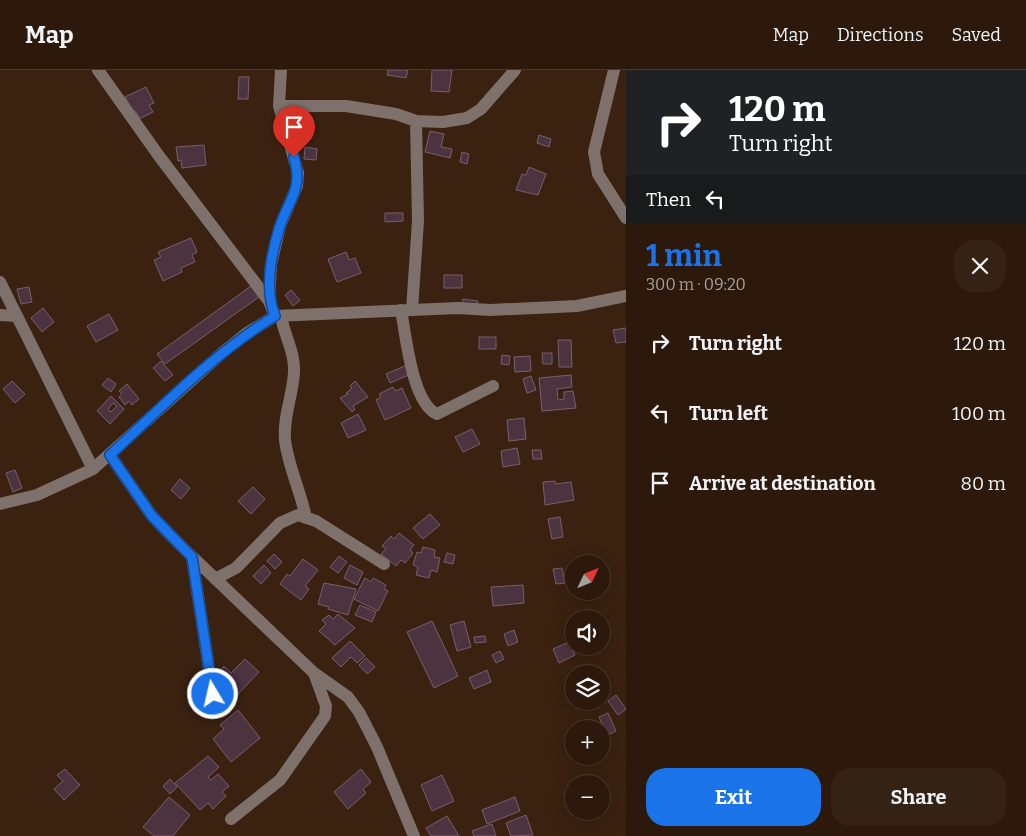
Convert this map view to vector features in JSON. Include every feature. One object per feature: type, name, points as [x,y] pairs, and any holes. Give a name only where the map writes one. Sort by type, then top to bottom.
[{"type":"street","points":[[98,70],[159,156],[269,301],[278,316],[294,362],[294,373],[285,418],[285,441],[306,518]]},
{"type":"street","points":[[269,301],[271,264],[280,226],[297,186],[298,173],[278,106],[281,70]]},
{"type":"street","points":[[278,106],[346,106],[396,114],[416,121],[442,122],[467,118],[481,109],[515,70]]},
{"type":"street","points":[[614,70],[594,152],[598,174],[626,218]]},
{"type":"street","points":[[416,121],[418,221],[407,310],[416,382],[421,398],[431,411],[437,414],[493,386]]},
{"type":"street","points":[[0,282],[93,469]]},
{"type":"street","points":[[0,504],[37,495],[93,469],[222,353],[247,333],[278,316],[458,308],[490,310],[577,306],[626,296]]},
{"type":"street","points":[[0,315],[16,316]]},
{"type":"street","points":[[110,455],[152,516],[192,557],[314,673],[348,697],[359,712],[414,836]]},
{"type":"street","points":[[215,578],[236,568],[280,523],[298,515],[356,544],[384,564]]},
{"type":"street","points":[[192,557],[213,694]]},
{"type":"street","points":[[231,819],[280,780],[325,716],[326,706],[322,690],[314,673]]},
{"type":"building","points":[[388,70],[408,70],[406,78],[387,75]]},
{"type":"building","points":[[432,70],[452,70],[449,92],[431,91]]},
{"type":"building","points":[[239,77],[249,77],[248,99],[238,99]]},
{"type":"building","points":[[146,87],[154,103],[149,105],[153,112],[139,119],[136,111],[133,113],[125,97]]},
{"type":"building","points":[[299,114],[307,114],[307,123],[299,123]]},
{"type":"building","points":[[430,131],[444,134],[441,147],[452,149],[450,158],[425,152]]},
{"type":"building","points":[[539,135],[551,139],[549,147],[537,143]]},
{"type":"building","points":[[204,145],[206,165],[182,168],[181,160],[178,161],[176,147]]},
{"type":"building","points":[[305,147],[317,149],[316,160],[304,159]]},
{"type":"building","points":[[462,152],[469,154],[467,164],[460,162]]},
{"type":"building","points":[[529,167],[546,174],[538,195],[516,190],[522,174],[526,175]]},
{"type":"building","points":[[385,213],[403,213],[403,221],[385,222]]},
{"type":"building","points":[[191,238],[197,252],[192,255],[195,262],[181,268],[182,272],[163,281],[154,260],[161,257],[158,252]]},
{"type":"building","points":[[346,252],[349,260],[355,258],[361,273],[337,282],[328,259]]},
{"type":"building","points":[[444,275],[462,275],[462,288],[444,288]]},
{"type":"building","points":[[251,286],[259,297],[165,364],[157,354]]},
{"type":"building","points":[[29,287],[32,302],[21,304],[17,289]]},
{"type":"building","points":[[291,290],[300,300],[293,306],[285,295]]},
{"type":"building","points":[[463,299],[478,301],[477,309],[461,307]]},
{"type":"building","points":[[43,308],[54,322],[42,332],[31,318]]},
{"type":"building","points":[[109,314],[118,330],[96,342],[87,326]]},
{"type":"building","points":[[626,328],[626,342],[616,343],[613,330]]},
{"type":"building","points":[[479,337],[496,337],[496,349],[479,349]]},
{"type":"building","points":[[558,340],[571,340],[572,367],[559,367]]},
{"type":"building","points":[[542,353],[552,353],[552,364],[543,364]]},
{"type":"building","points":[[502,355],[510,356],[509,365],[501,364]]},
{"type":"building","points":[[530,356],[531,371],[515,372],[514,357]]},
{"type":"building","points":[[161,361],[173,375],[165,381],[153,368]]},
{"type":"building","points":[[407,365],[411,374],[390,383],[386,374]]},
{"type":"building","points":[[571,375],[572,387],[557,389],[558,400],[564,399],[564,392],[573,391],[576,408],[542,411],[539,378]]},
{"type":"building","points":[[531,376],[536,390],[527,393],[523,379]]},
{"type":"building","points":[[108,378],[116,384],[111,392],[102,385]]},
{"type":"building","points":[[12,381],[25,394],[15,403],[3,389]]},
{"type":"building","points":[[355,381],[368,397],[353,406],[355,409],[352,412],[340,398],[348,394],[346,393],[352,388],[350,386]]},
{"type":"building","points":[[127,384],[139,399],[132,405],[129,401],[125,405],[119,397],[122,394],[119,391]]},
{"type":"building","points":[[393,387],[395,391],[402,388],[411,408],[385,420],[376,400],[381,397],[379,394]]},
{"type":"building","points":[[111,396],[124,409],[110,424],[97,411]],"holes":[[[113,403],[117,406],[111,412],[108,409]]]},
{"type":"building","points":[[358,414],[366,430],[348,438],[341,423]]},
{"type":"building","points":[[524,418],[526,439],[509,441],[507,420]]},
{"type":"building","points":[[472,429],[480,444],[463,452],[455,437]]},
{"type":"building","points":[[517,448],[520,464],[503,467],[501,451]]},
{"type":"building","points":[[532,450],[541,450],[542,459],[533,459]]},
{"type":"building","points":[[15,470],[22,488],[13,492],[6,473]]},
{"type":"building","points":[[180,479],[190,488],[181,499],[171,490]]},
{"type":"building","points":[[555,481],[555,484],[571,482],[574,500],[545,505],[543,482]]},
{"type":"building","points":[[253,487],[265,499],[251,514],[238,501]]},
{"type":"building","points":[[430,514],[440,525],[423,539],[413,528]]},
{"type":"building","points":[[560,517],[563,537],[552,539],[548,519]]},
{"type":"building","points":[[399,533],[414,545],[410,550],[413,553],[405,563],[401,560],[396,566],[381,554],[386,549],[382,546],[391,536],[394,539]]},
{"type":"building","points":[[423,547],[435,550],[434,557],[440,558],[437,572],[431,570],[429,578],[416,575],[418,567],[413,565],[417,552],[421,553]]},
{"type":"building","points":[[447,553],[455,555],[453,564],[444,562]]},
{"type":"building","points":[[274,554],[282,562],[275,569],[267,561]]},
{"type":"building","points":[[339,556],[347,562],[338,573],[330,567]]},
{"type":"building","points":[[303,559],[318,570],[305,586],[309,589],[301,600],[280,584],[287,574],[290,576]]},
{"type":"building","points":[[264,565],[271,573],[261,584],[253,576]]},
{"type":"building","points":[[350,565],[363,572],[357,585],[344,578]]},
{"type":"building","points":[[562,568],[565,583],[556,584],[553,569]]},
{"type":"building","points":[[365,578],[371,582],[373,578],[386,585],[384,589],[388,591],[378,611],[354,599]]},
{"type":"building","points":[[324,583],[356,589],[348,615],[318,604]]},
{"type":"building","points":[[523,585],[524,603],[493,606],[491,587]]},
{"type":"building","points":[[360,605],[376,612],[372,622],[355,615]]},
{"type":"building","points":[[338,614],[355,628],[335,645],[319,631],[326,624],[322,620],[329,615],[333,619]]},
{"type":"building","points":[[432,621],[458,676],[434,688],[407,632]]},
{"type":"building","points":[[464,621],[471,647],[457,651],[450,625]]},
{"type":"building","points":[[514,630],[518,642],[508,646],[504,634]]},
{"type":"building","points":[[485,636],[486,642],[475,643],[474,637]]},
{"type":"building","points":[[350,641],[365,656],[357,663],[351,657],[341,667],[332,658]]},
{"type":"building","points":[[565,644],[565,655],[575,655],[559,663],[553,649]]},
{"type":"building","points":[[500,651],[504,659],[496,663],[492,655]]},
{"type":"building","points":[[366,658],[375,667],[367,674],[359,665]]},
{"type":"building","points":[[245,659],[259,672],[237,695],[216,675],[224,666],[231,673]]},
{"type":"building","points":[[487,670],[491,682],[474,689],[469,678]]},
{"type":"building","points":[[616,695],[626,709],[618,715],[610,704],[610,700]]},
{"type":"building","points":[[238,710],[260,738],[231,762],[213,739],[224,729],[220,725]]},
{"type":"building","points":[[608,713],[616,731],[610,734],[610,720],[600,720],[599,717]]},
{"type":"building","points":[[208,756],[219,767],[208,777],[211,780],[218,774],[229,786],[222,792],[226,796],[213,809],[208,803],[200,810],[175,783]]},
{"type":"building","points":[[65,769],[80,785],[64,800],[54,789],[63,781],[57,775]]},
{"type":"building","points":[[361,769],[371,782],[363,789],[366,793],[348,809],[334,792]]},
{"type":"building","points":[[442,775],[454,801],[432,811],[421,785]]},
{"type":"building","points":[[170,779],[177,787],[170,794],[163,786]]},
{"type":"building","points":[[169,797],[190,815],[173,836],[154,836],[143,827]]},
{"type":"building","points":[[515,797],[520,811],[487,824],[482,810]]},
{"type":"building","points":[[526,815],[533,835],[511,836],[506,823]]},
{"type":"building","points":[[447,816],[459,836],[431,836],[426,828]]},
{"type":"building","points":[[492,824],[496,836],[474,836],[472,831]]},
{"type":"route","points":[[213,694],[192,557],[152,516],[110,455],[222,353],[247,333],[275,316],[269,301],[271,264],[280,226],[297,186],[298,173],[294,157]]}]
